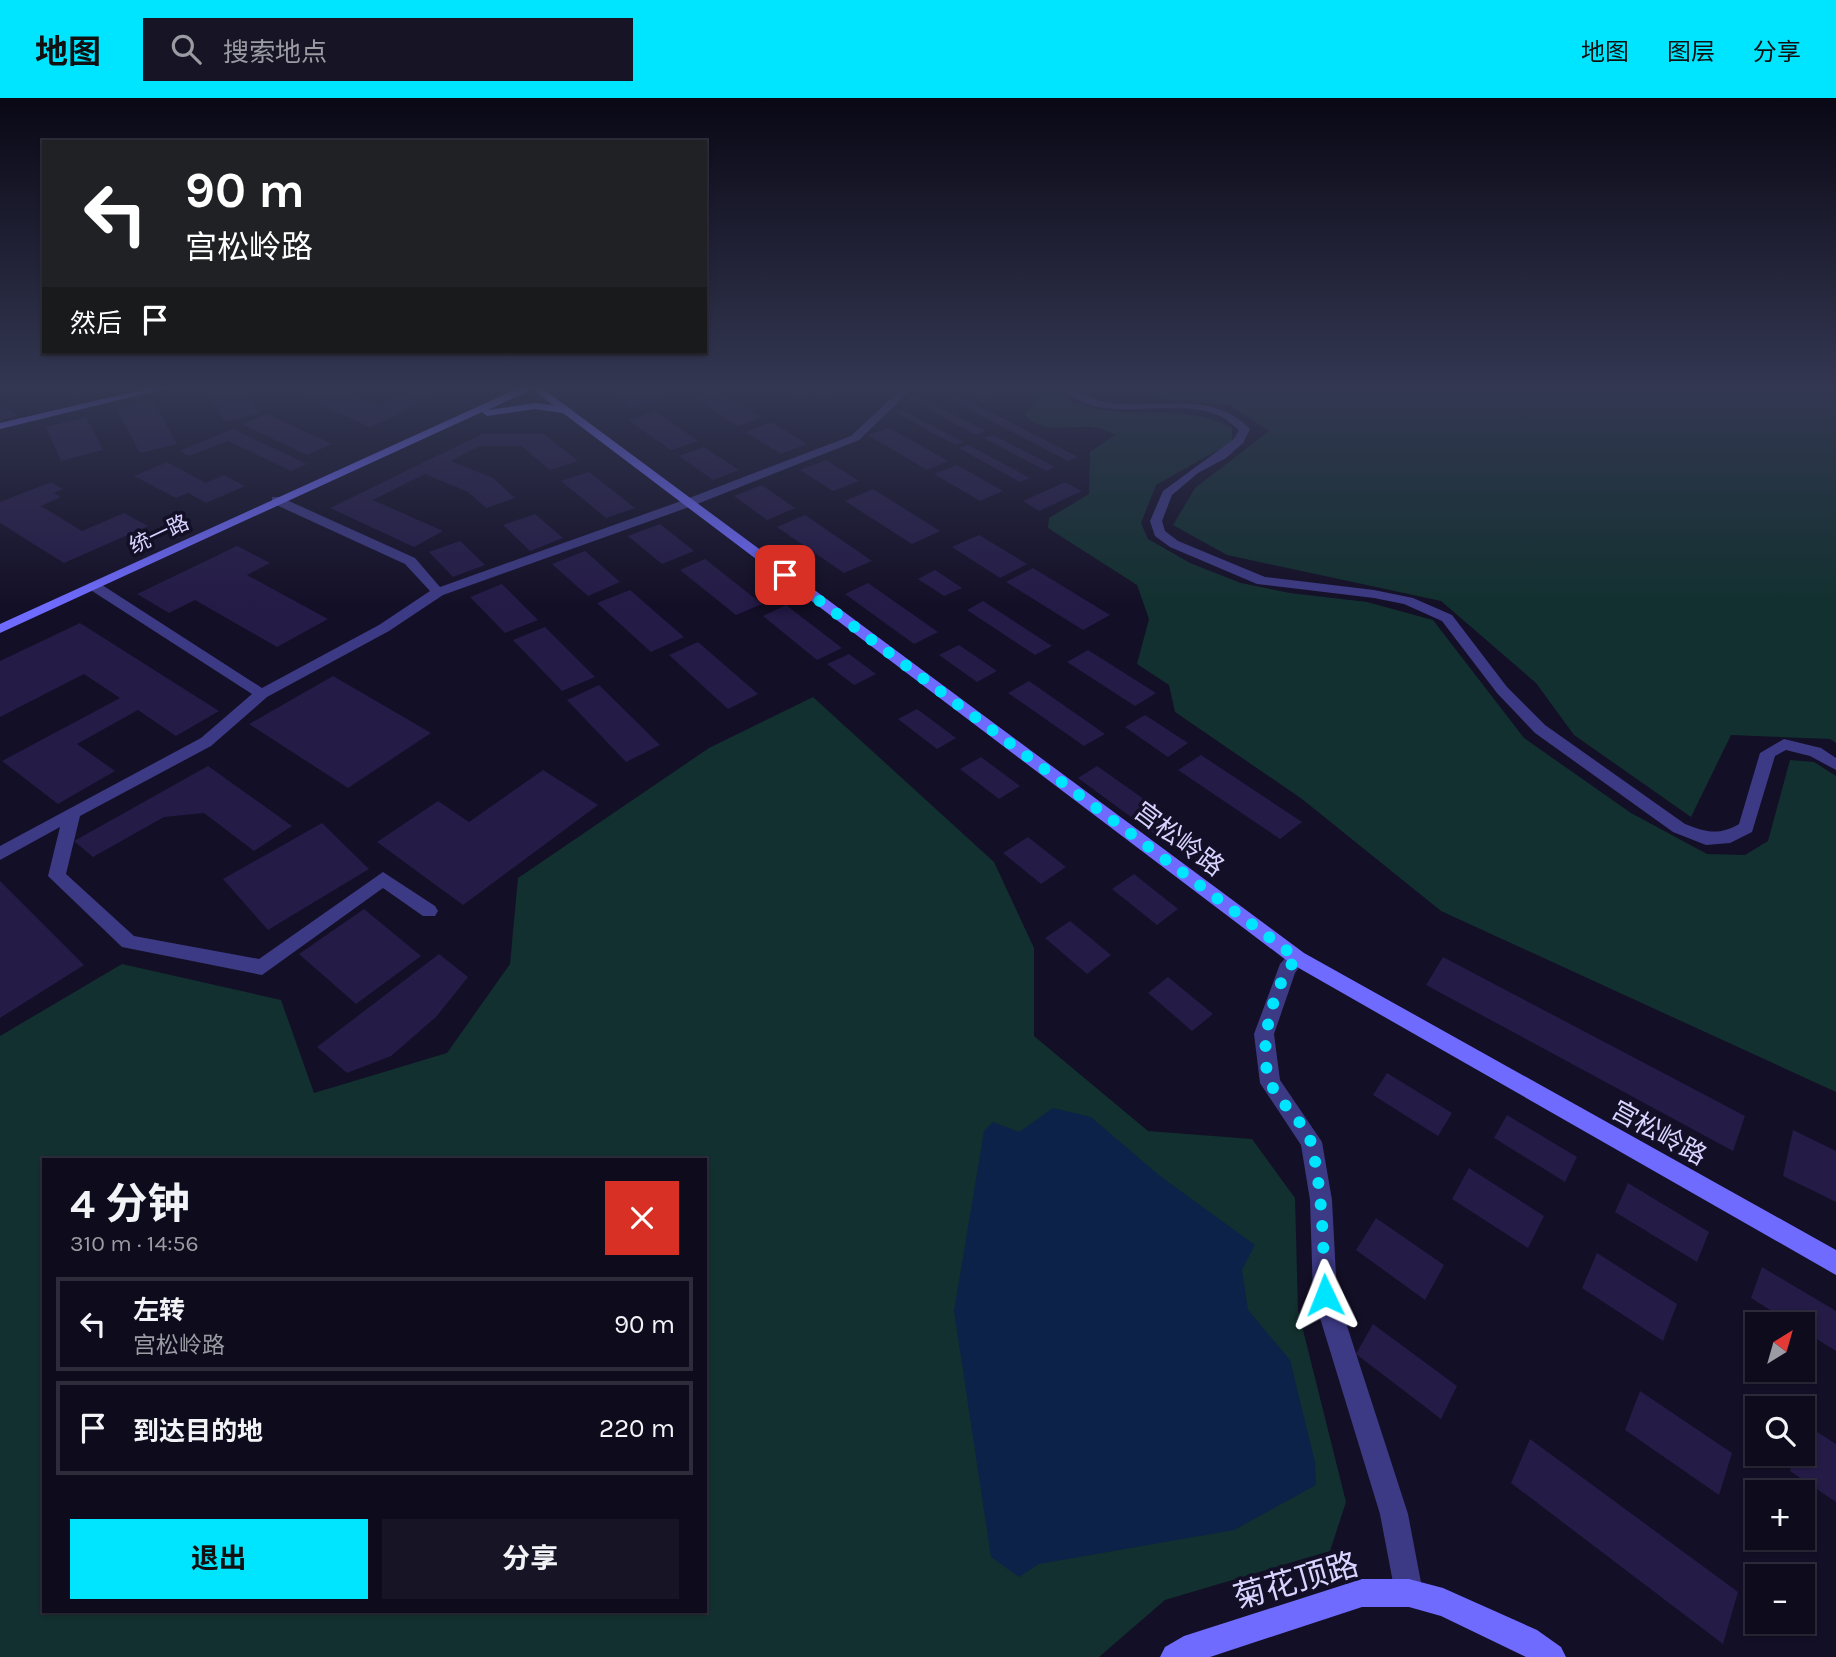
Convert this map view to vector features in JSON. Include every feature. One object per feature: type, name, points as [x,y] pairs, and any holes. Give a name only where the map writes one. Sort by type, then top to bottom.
[{"type":"street","name":"统一路","points":[[0,619],[343,461]]},
{"type":"street","name":"统一路","points":[[0,629],[364,461]]},
{"type":"street","name":"宫松岭路","points":[[632,461],[1297,958],[1836,1263]]},
{"type":"street","points":[[0,854],[206,742],[262,694],[384,628],[438,592],[688,503],[797,461]]},
{"type":"street","points":[[1213,461],[1194,471],[1167,493],[1156,521],[1159,533],[1174,544],[1262,581],[1374,594],[1408,601],[1447,618],[1502,690],[1540,729],[1679,828],[1706,839],[1730,837],[1746,828],[1768,753],[1784,744],[1815,752],[1836,765]]},
{"type":"street","points":[[276,500],[410,561],[438,592]]},
{"type":"street","points":[[94,586],[262,694]]},
{"type":"street","points":[[72,813],[57,876],[129,942],[262,967],[383,880],[429,911]]},
{"type":"street","points":[[1297,958],[1287,969],[1264,1034],[1270,1083],[1311,1142],[1321,1200],[1325,1295],[1394,1514],[1409,1593]]},
{"type":"street","name":"菊花顶路","points":[[1175,1657],[1184,1651],[1362,1593],[1409,1593],[1455,1607],[1527,1640],[1551,1657]]},
{"type":"green space","points":[[1090,461],[1199,461],[1156,485],[1141,523],[1148,539],[1190,563],[1241,583],[1290,593],[1367,602],[1433,620],[1524,738],[1631,813],[1707,854],[1745,855],[1768,841],[1790,760],[1814,762],[1836,776],[1836,1092],[1441,911],[1302,799],[1175,712],[1169,685],[1137,664],[1149,619],[1137,585],[1048,528],[1049,518],[1089,494]]},
{"type":"green space","points":[[1230,461],[1836,461],[1836,743],[1830,739],[1731,735],[1691,817],[1574,735],[1536,683],[1441,601],[1227,555],[1173,525],[1195,488]]},
{"type":"green space","points":[[813,697],[994,862],[1034,948],[1034,1036],[1148,1131],[1252,1139],[1295,1198],[1298,1310],[1346,1502],[1330,1551],[1165,1600],[1099,1657],[0,1657],[0,1036],[122,964],[281,1000],[314,1093],[447,1053],[510,964],[518,878],[709,748]]},
{"type":"water","points":[[1053,1108],[1091,1117],[1160,1176],[1255,1245],[1242,1270],[1248,1310],[1290,1360],[1315,1462],[1316,1485],[1234,1530],[1039,1564],[1019,1577],[991,1557],[954,1311],[984,1131],[993,1122],[1019,1132]]},
{"type":"building","points":[[269,461],[300,461],[307,464],[291,471]]},
{"type":"building","points":[[427,461],[451,461],[493,478],[515,498],[486,508],[468,492],[425,474],[373,500],[443,531],[414,547],[330,508]]},
{"type":"building","points":[[539,461],[578,461],[550,470]]},
{"type":"building","points":[[686,461],[725,461],[739,470],[713,480]]},
{"type":"building","points":[[827,461],[859,481],[833,491],[800,470]]},
{"type":"building","points":[[911,461],[948,461],[927,470]]},
{"type":"building","points":[[982,461],[998,461],[1030,478],[1020,482]]},
{"type":"building","points":[[1027,461],[1043,461],[1055,467],[1046,471]]},
{"type":"building","points":[[167,462],[206,483],[224,475],[245,486],[206,503],[188,493],[176,498],[134,476]]},
{"type":"building","points":[[957,465],[1003,491],[980,501],[934,474]]},
{"type":"building","points":[[589,472],[635,508],[606,518],[561,481]]},
{"type":"building","points":[[51,482],[63,489],[54,493],[61,497],[41,506],[82,531],[124,513],[148,526],[64,563],[0,523],[0,502]]},
{"type":"building","points":[[1065,482],[1082,491],[1039,511],[1023,501]]},
{"type":"building","points":[[762,485],[795,508],[767,520],[734,496]]},
{"type":"building","points":[[873,489],[940,531],[912,544],[845,501]]},
{"type":"building","points":[[535,514],[563,538],[530,551],[503,525]]},
{"type":"building","points":[[805,515],[872,561],[844,573],[777,527]]},
{"type":"building","points":[[660,524],[694,551],[662,564],[628,536]]},
{"type":"building","points":[[979,535],[1027,564],[1000,578],[952,547]]},
{"type":"building","points":[[460,541],[485,565],[453,577],[429,552]]},
{"type":"building","points":[[237,546],[270,563],[247,575],[328,619],[277,647],[195,600],[169,613],[137,594]]},
{"type":"building","points":[[585,551],[620,582],[588,596],[552,564]]},
{"type":"building","points":[[705,559],[762,604],[736,615],[680,570]]},
{"type":"building","points":[[1033,568],[1110,615],[1083,630],[1006,582]]},
{"type":"building","points":[[935,570],[962,588],[944,596],[918,579]]},
{"type":"building","points":[[868,583],[938,632],[914,644],[845,594]]},
{"type":"building","points":[[502,584],[538,620],[505,633],[470,597]]},
{"type":"building","points":[[630,590],[684,637],[651,652],[597,603]]},
{"type":"building","points":[[983,601],[1052,646],[1035,655],[967,610]]},
{"type":"building","points":[[786,605],[842,648],[817,660],[763,616]]},
{"type":"building","points":[[80,623],[219,711],[176,736],[138,710],[77,744],[115,771],[58,804],[2,761],[120,698],[84,674],[0,717],[0,661]]},
{"type":"building","points":[[545,627],[595,677],[562,691],[513,640]]},
{"type":"building","points":[[698,642],[758,694],[728,709],[669,655]]},
{"type":"building","points":[[959,645],[997,671],[977,682],[939,655]]},
{"type":"building","points":[[1088,650],[1156,693],[1135,706],[1067,662]]},
{"type":"building","points":[[849,654],[876,674],[854,685],[827,664]]},
{"type":"building","points":[[333,676],[431,733],[348,788],[249,724]]},
{"type":"building","points":[[1029,681],[1105,734],[1084,746],[1008,693]]},
{"type":"building","points":[[599,685],[660,745],[626,762],[567,700]]},
{"type":"building","points":[[917,709],[956,738],[937,749],[898,719]]},
{"type":"building","points":[[1145,715],[1188,743],[1168,757],[1125,727]]},
{"type":"building","points":[[1201,755],[1302,822],[1280,839],[1178,770]]},
{"type":"building","points":[[981,757],[1020,786],[999,799],[960,769]]},
{"type":"building","points":[[208,766],[292,826],[254,851],[204,813],[164,817],[93,857],[74,841]]},
{"type":"building","points":[[1097,766],[1185,828],[1165,842],[1078,778]]},
{"type":"building","points":[[543,770],[598,805],[463,905],[377,842],[438,801],[469,822]]},
{"type":"building","points":[[322,823],[369,869],[268,930],[223,879]]},
{"type":"building","points":[[1028,837],[1066,867],[1041,884],[1003,853]]},
{"type":"building","points":[[1134,874],[1178,909],[1157,925],[1112,889]]},
{"type":"building","points":[[0,881],[84,965],[0,1018]]},
{"type":"building","points":[[364,909],[421,956],[356,1004],[299,954]]},
{"type":"building","points":[[1070,921],[1111,955],[1087,974],[1045,938]]},
{"type":"building","points":[[439,954],[468,977],[436,1017],[391,1056],[347,1073],[317,1047]]},
{"type":"building","points":[[1443,957],[1745,1116],[1733,1151],[1426,985]]},
{"type":"building","points":[[1168,977],[1213,1014],[1192,1031],[1148,993]]},
{"type":"building","points":[[1387,1073],[1452,1113],[1438,1136],[1373,1095]]},
{"type":"building","points":[[1507,1115],[1577,1157],[1565,1182],[1494,1138]]},
{"type":"building","points":[[1793,1130],[1836,1151],[1836,1202],[1783,1176]]},
{"type":"building","points":[[1469,1168],[1544,1216],[1528,1248],[1452,1199]]},
{"type":"building","points":[[1628,1183],[1709,1232],[1697,1262],[1615,1212]]},
{"type":"building","points":[[1376,1218],[1444,1265],[1425,1300],[1356,1250]]},
{"type":"building","points":[[1597,1253],[1677,1304],[1663,1341],[1582,1288]]},
{"type":"building","points":[[1762,1267],[1836,1311],[1836,1351],[1815,1338],[1815,1312],[1773,1312],[1751,1298]]},
{"type":"building","points":[[1373,1324],[1457,1386],[1441,1419],[1356,1354]]},
{"type":"building","points":[[1640,1391],[1732,1453],[1719,1495],[1625,1430]]},
{"type":"building","points":[[1815,1431],[1836,1444],[1836,1502],[1815,1488],[1815,1480],[1803,1480],[1790,1471],[1791,1466],[1815,1466]]},
{"type":"building","points":[[1530,1439],[1738,1592],[1723,1644],[1511,1483]]},
{"type":"route","points":[[785,575],[1297,958],[1287,969],[1264,1034],[1270,1083],[1311,1142],[1321,1200],[1325,1295]]}]
